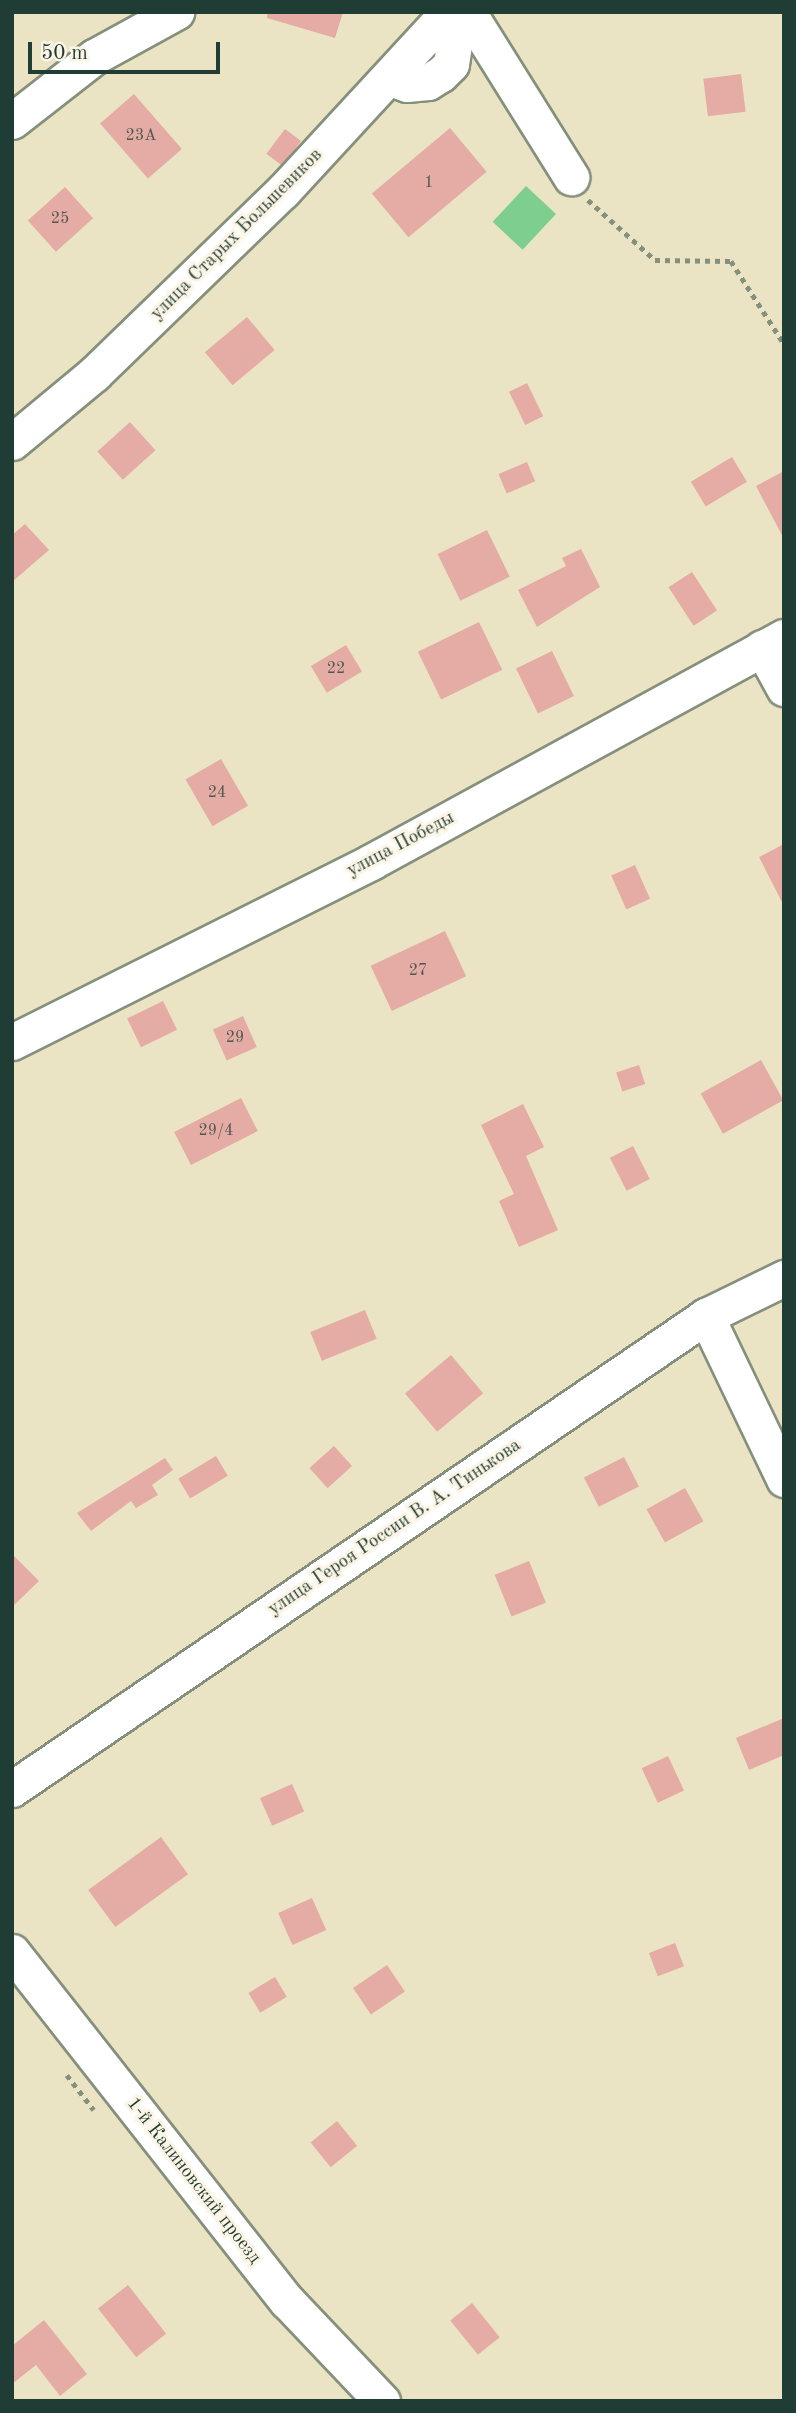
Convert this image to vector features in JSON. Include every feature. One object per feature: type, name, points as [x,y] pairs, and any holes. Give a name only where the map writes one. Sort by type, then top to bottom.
[{"type":"street","points":[[12,121],[94,57],[176,12]]},
{"type":"street","name":"улица Старых Большевиков","points":[[12,442],[94,374],[198,275],[390,78],[448,12]]},
{"type":"street","points":[[390,78],[407,84],[428,82],[441,74],[450,64],[459,12]]},
{"type":"street","points":[[468,12],[571,177]]},
{"type":"street","points":[[773,643],[784,688]]},
{"type":"street","name":"улица Победы","points":[[12,1042],[371,862],[773,643]]},
{"type":"street","name":"улица Героя России В. А. Тинькова","points":[[12,1789],[706,1316],[784,1278]]},
{"type":"street","points":[[706,1316],[784,1479]]},
{"type":"street","name":"1-й Калиновский проезд","points":[[12,1952],[287,2301],[382,2401]]},
{"type":"path","points":[[597,212],[655,260],[731,261],[784,344]]},
{"type":"green space","points":[[526,186],[556,214],[523,250],[493,222]]},
{"type":"building","points":[[267,12],[343,12],[335,38],[267,18]]},
{"type":"building","points":[[741,74],[746,112],[708,116],[703,79]]},
{"type":"building","points":[[134,94],[182,149],[148,179],[100,124]]},
{"type":"building","points":[[450,128],[487,172],[409,237],[372,194]]},
{"type":"building","points":[[285,129],[301,141],[282,166],[266,154]]},
{"type":"building","points":[[65,187],[93,218],[56,252],[28,220]]},
{"type":"building","points":[[247,317],[275,350],[233,385],[205,352]]},
{"type":"building","points":[[527,383],[543,416],[525,425],[509,392]]},
{"type":"building","points":[[130,422],[155,450],[123,480],[97,451]]},
{"type":"building","points":[[732,457],[747,482],[706,507],[691,482]]},
{"type":"building","points":[[527,462],[535,481],[507,493],[498,474]]},
{"type":"building","points":[[784,471],[784,539],[756,486]]},
{"type":"building","points":[[25,524],[49,550],[12,582],[12,535]]},
{"type":"building","points":[[487,530],[510,577],[460,601],[438,554]]},
{"type":"building","points":[[581,549],[600,587],[537,627],[518,590],[566,566],[562,558]]},
{"type":"building","points":[[692,572],[717,611],[694,626],[669,587]]},
{"type":"building","points":[[479,622],[502,670],[441,699],[418,652]]},
{"type":"building","points":[[346,645],[362,672],[327,693],[311,666]]},
{"type":"building","points":[[552,651],[574,696],[538,713],[516,669]]},
{"type":"building","points":[[221,759],[248,806],[212,826],[185,780]]},
{"type":"building","points":[[784,844],[784,906],[759,857]]},
{"type":"building","points":[[635,865],[650,899],[626,909],[611,876]]},
{"type":"building","points":[[445,931],[466,976],[392,1011],[371,966]]},
{"type":"building","points":[[163,1001],[177,1030],[141,1047],[127,1019]]},
{"type":"building","points":[[243,1016],[257,1047],[227,1060],[213,1029]]},
{"type":"building","points":[[761,1060],[783,1100],[723,1134],[701,1093]]},
{"type":"building","points":[[639,1065],[645,1084],[622,1091],[616,1072]]},
{"type":"building","points":[[241,1098],[258,1131],[191,1165],[174,1132]]},
{"type":"building","points":[[523,1104],[544,1147],[526,1156],[558,1230],[519,1247],[499,1201],[514,1194],[481,1125]]},
{"type":"building","points":[[633,1146],[650,1179],[627,1191],[610,1158]]},
{"type":"building","points":[[365,1310],[377,1339],[322,1361],[310,1332]]},
{"type":"building","points":[[451,1355],[483,1393],[437,1432],[405,1394]]},
{"type":"building","points":[[334,1446],[352,1466],[328,1488],[309,1468]]},
{"type":"building","points":[[216,1456],[228,1476],[190,1498],[178,1479]]},
{"type":"building","points":[[624,1457],[639,1486],[599,1507],[584,1477]]},
{"type":"building","points":[[165,1458],[173,1470],[152,1485],[158,1495],[136,1508],[131,1501],[91,1531],[77,1513]]},
{"type":"building","points":[[685,1488],[703,1521],[665,1543],[647,1509]]},
{"type":"building","points":[[12,1554],[39,1581],[12,1607]]},
{"type":"building","points":[[529,1561],[546,1603],[512,1617],[495,1575]]},
{"type":"building","points":[[784,1718],[784,1755],[749,1770],[736,1738]]},
{"type":"building","points":[[668,1756],[684,1790],[658,1803],[642,1768]]},
{"type":"building","points":[[292,1784],[304,1811],[272,1826],[260,1798]]},
{"type":"building","points":[[161,1837],[188,1874],[115,1927],[88,1890]]},
{"type":"building","points":[[312,1898],[326,1930],[292,1945],[278,1913]]},
{"type":"building","points":[[675,1943],[684,1966],[658,1976],[649,1953]]},
{"type":"building","points":[[387,1965],[405,1992],[371,2014],[353,1988]]},
{"type":"building","points":[[275,1977],[287,1997],[260,2013],[248,1993]]},
{"type":"building","points":[[337,2121],[357,2146],[331,2167],[311,2142]]},
{"type":"building","points":[[128,2285],[166,2334],[136,2357],[98,2308]]},
{"type":"building","points":[[472,2303],[500,2337],[478,2355],[450,2321]]},
{"type":"building","points":[[44,2320],[87,2374],[60,2396],[36,2365],[12,2384],[12,2346]]}]
